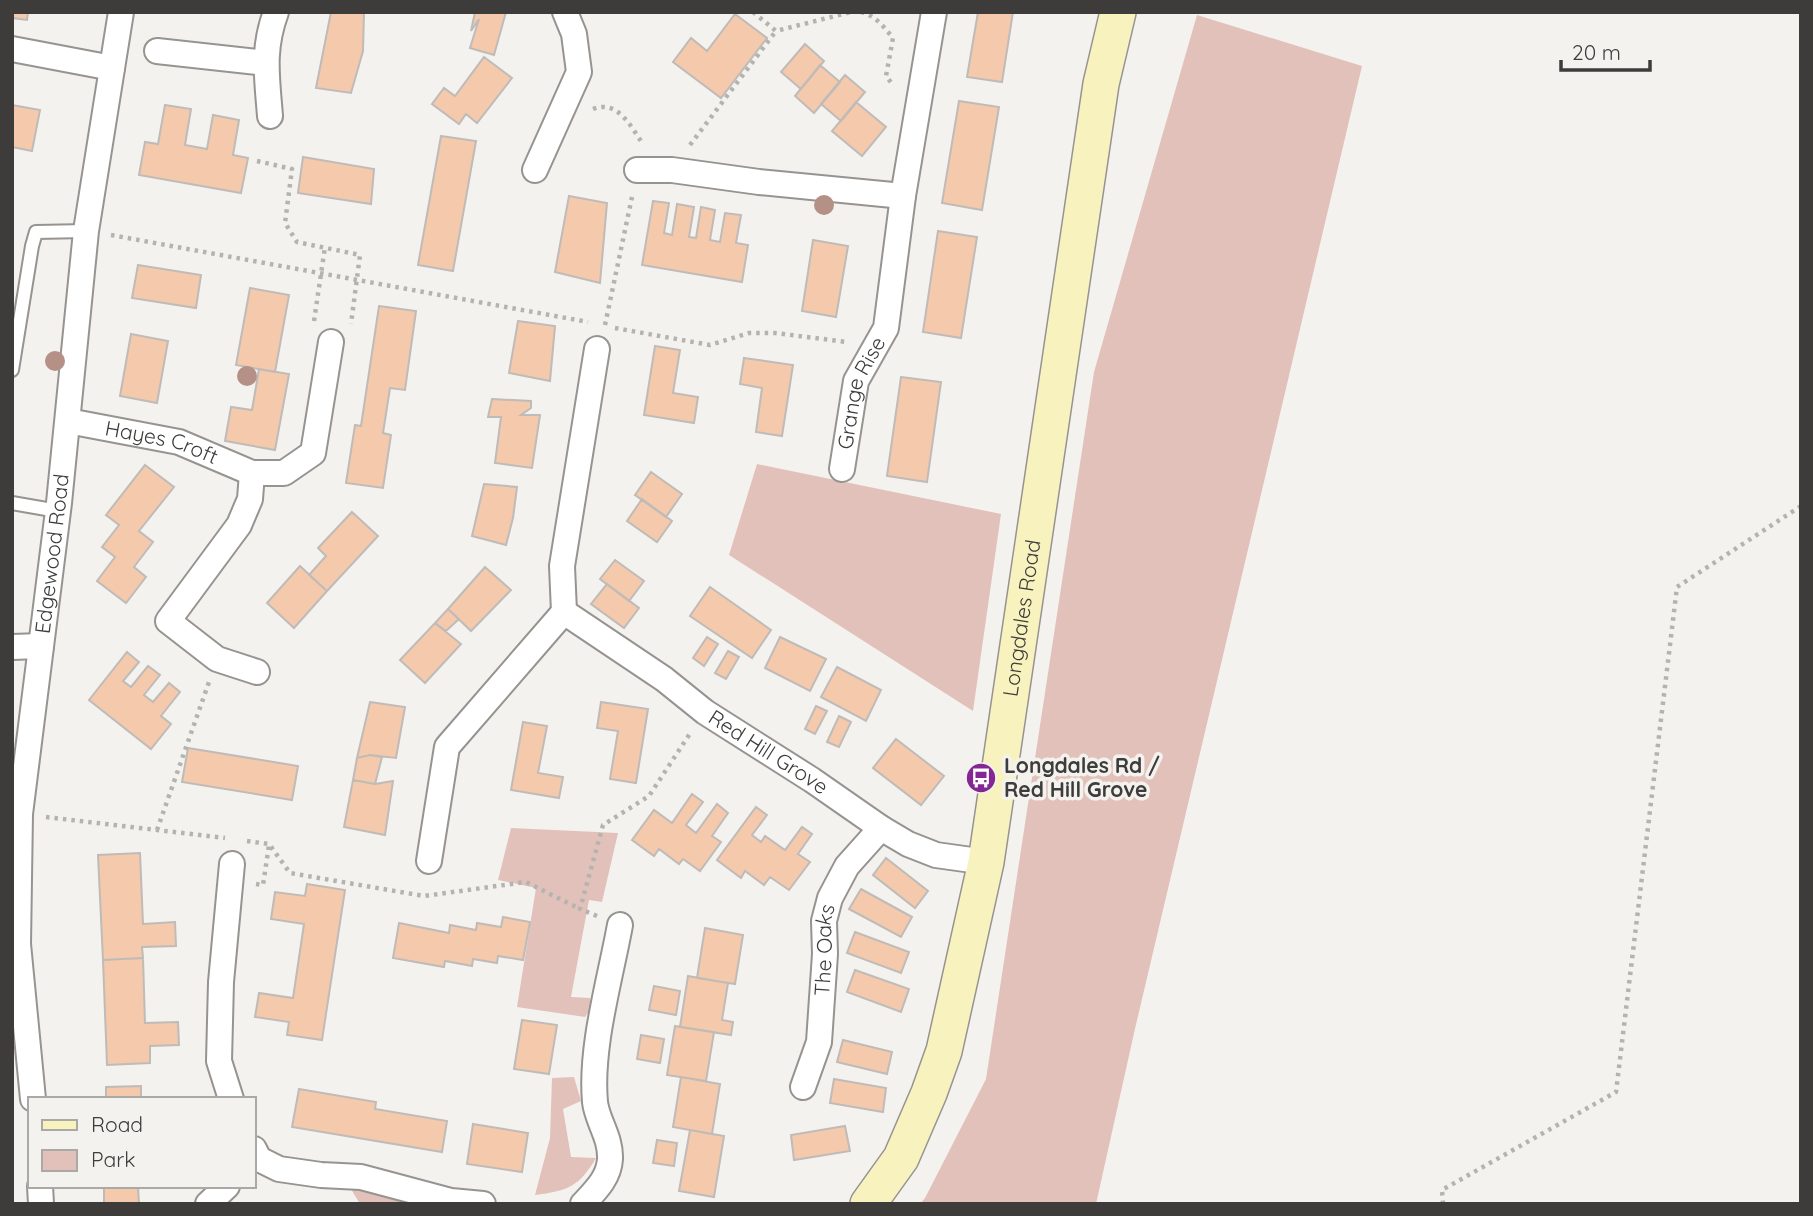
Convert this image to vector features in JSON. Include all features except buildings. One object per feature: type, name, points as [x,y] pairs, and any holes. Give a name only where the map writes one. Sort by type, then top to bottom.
[{"type":"street","name":"Edgewood Road","points":[[33,1097],[15,944],[20,814],[58,511],[86,230],[121,12]]},
{"type":"street","points":[[270,116],[266,63],[268,36],[276,12]]},
{"type":"street","points":[[535,170],[579,72],[574,34],[565,12]]},
{"type":"street","name":"Grange Rise","points":[[842,469],[856,381],[886,328],[903,196],[934,12]]},
{"type":"street","name":"Longdales Road","points":[[868,1204],[901,1158],[940,1062],[986,862],[1101,84],[1118,12]]},
{"type":"street","points":[[12,49],[112,68]]},
{"type":"street","points":[[157,51],[266,63]]},
{"type":"street","points":[[638,170],[672,170],[759,182],[903,196]]},
{"type":"street","points":[[429,861],[446,747],[564,612],[562,566],[601,337]]},
{"type":"street","name":"Hayes Croft","points":[[68,421],[179,442],[252,473],[284,472],[313,453],[331,342]]},
{"type":"street","points":[[252,473],[250,499],[239,525],[168,621],[217,659],[257,672]]},
{"type":"street","name":"Red Hill Grove","points":[[564,612],[664,679],[705,712],[908,844],[936,855],[986,862]]},
{"type":"street","points":[[12,647],[41,646]]},
{"type":"street","name":"The Oaks","points":[[803,1087],[819,1042],[825,954],[824,921],[830,898],[848,866],[881,828]]},
{"type":"street","points":[[230,1097],[219,1061],[221,982],[232,864]]},
{"type":"street","points":[[583,1204],[606,1178],[610,1160],[608,1135],[595,1104],[597,1045],[620,925]]},
{"type":"street","points":[[256,1157],[279,1168],[321,1175],[361,1177],[450,1202],[483,1204]]},
{"type":"street","points":[[208,1204],[225,1188]]},
{"type":"lane","points":[[12,370],[36,232],[86,230]]},
{"type":"lane","points":[[12,503],[58,511]]},
{"type":"path","points":[[753,12],[776,31]]},
{"type":"path","points":[[672,170],[776,31],[851,12]]},
{"type":"path","points":[[861,12],[868,13],[884,26],[893,38],[886,76],[917,112]]},
{"type":"path","points":[[556,123],[600,106],[620,112],[644,146],[601,337]]},
{"type":"path","points":[[257,161],[292,169],[285,223],[297,242],[360,254],[348,346],[331,342]]},
{"type":"path","points":[[86,230],[358,280],[601,337],[710,345],[750,333],[775,333],[876,346]]},
{"type":"path","points":[[314,324],[325,247]]},
{"type":"path","points":[[1443,1204],[1442,1190],[1616,1092],[1677,587],[1801,506]]},
{"type":"path","points":[[157,830],[217,659]]},
{"type":"path","points":[[580,909],[603,825],[649,796],[705,712]]},
{"type":"path","points":[[20,814],[269,844],[290,873],[424,896],[526,882],[620,925]]},
{"type":"green space","points":[[1197,15],[1362,66],[1096,1204],[920,1204],[986,1079],[1094,372]]},
{"type":"green space","points":[[757,464],[1001,514],[973,711],[729,555]]},
{"type":"green space","points":[[511,828],[618,833],[602,902],[589,900],[571,997],[590,998],[592,1007],[585,1017],[517,1007],[536,888],[498,880]]},
{"type":"green space","points":[[574,1077],[581,1101],[563,1109],[571,1157],[596,1158],[584,1175],[571,1186],[556,1192],[535,1195],[550,1138],[552,1078]]},
{"type":"green space","points":[[376,1187],[405,1204],[360,1204],[351,1189]]},
{"type":"place","name":"Longdales Rd / Red Hill Grove","points":[[981,778]]}]
